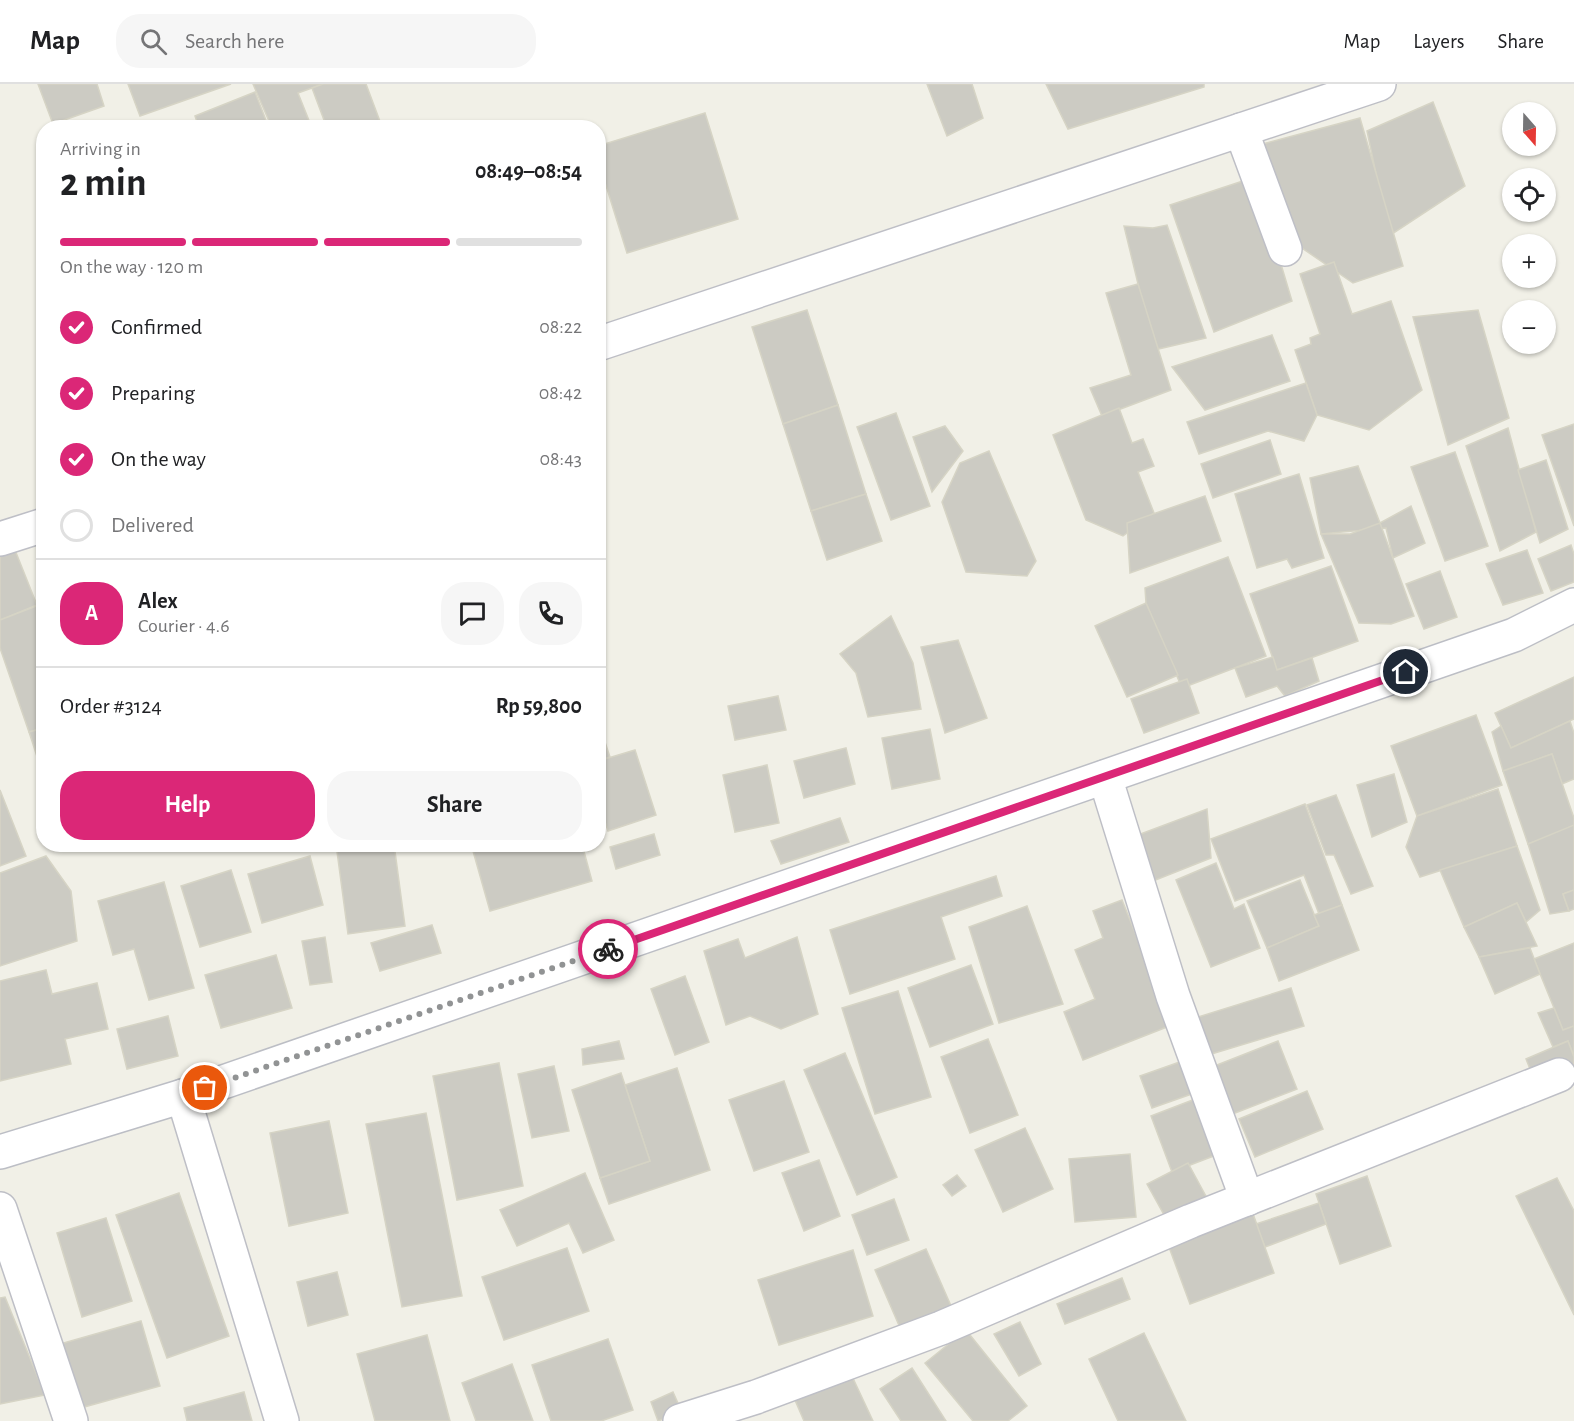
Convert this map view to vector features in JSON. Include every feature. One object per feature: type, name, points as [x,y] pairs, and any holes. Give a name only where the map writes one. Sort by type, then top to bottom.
[{"type":"street","points":[[606,341],[1379,84]]},
{"type":"street","points":[[1241,130],[1285,249]]},
{"type":"street","points":[[0,539],[36,528]]},
{"type":"street","points":[[0,1152],[183,1096],[1514,635],[1574,605]]},
{"type":"street","points":[[1105,777],[1173,996],[1246,1199]]},
{"type":"street","points":[[680,1421],[756,1397],[941,1328],[1246,1199],[1559,1075]]},
{"type":"street","points":[[183,1096],[282,1421]]},
{"type":"street","points":[[0,1209],[71,1421]]},
{"type":"building","points":[[38,84],[97,84],[104,106],[64,120],[52,120]]},
{"type":"building","points":[[128,84],[231,84],[140,116]]},
{"type":"building","points":[[253,84],[323,84],[298,93],[309,120],[269,120]]},
{"type":"building","points":[[323,84],[366,84],[380,120],[324,120],[312,88]]},
{"type":"building","points":[[927,84],[972,84],[983,118],[947,136]]},
{"type":"building","points":[[1046,84],[1204,84],[1204,87],[1068,129]]},
{"type":"building","points":[[255,92],[266,120],[196,120],[195,116]]},
{"type":"building","points":[[1433,102],[1465,186],[1389,236],[1367,131]]},
{"type":"building","points":[[705,113],[738,219],[627,253],[606,186],[606,144]]},
{"type":"building","points":[[1360,118],[1403,266],[1353,283],[1296,244],[1251,147]]},
{"type":"building","points":[[1255,177],[1292,301],[1214,332],[1170,205]]},
{"type":"building","points":[[1167,225],[1206,338],[1154,350],[1124,226],[1153,228]]},
{"type":"building","points":[[1334,262],[1352,314],[1391,301],[1422,390],[1369,430],[1317,415],[1295,350],[1311,344],[1310,338],[1320,334],[1300,274]]},
{"type":"building","points":[[1138,284],[1171,390],[1102,416],[1090,388],[1131,375],[1106,293]]},
{"type":"building","points":[[807,310],[838,405],[783,424],[752,327]]},
{"type":"building","points":[[1478,310],[1509,418],[1448,445],[1413,317]]},
{"type":"building","points":[[1272,335],[1290,381],[1205,410],[1172,367]]},
{"type":"building","points":[[1306,383],[1317,415],[1304,441],[1268,431],[1199,454],[1187,422]]},
{"type":"building","points":[[838,405],[866,494],[811,511],[783,424]]},
{"type":"building","points":[[1119,408],[1132,443],[1143,439],[1154,466],[1138,472],[1154,513],[1123,536],[1086,520],[1053,435]]},
{"type":"building","points":[[896,413],[930,506],[891,520],[857,427]]},
{"type":"building","points":[[1574,424],[1574,526],[1542,435]]},
{"type":"building","points":[[945,426],[963,451],[932,492],[913,437]]},
{"type":"building","points":[[1508,428],[1536,532],[1500,551],[1466,446]]},
{"type":"building","points":[[1270,440],[1281,474],[1213,498],[1201,464]]},
{"type":"building","points":[[989,451],[1036,561],[1027,576],[966,572],[942,502],[960,463]]},
{"type":"building","points":[[1455,452],[1488,546],[1445,561],[1411,467]]},
{"type":"building","points":[[1546,460],[1568,529],[1540,543],[1518,470]]},
{"type":"building","points":[[1358,466],[1380,523],[1411,506],[1425,543],[1393,558],[1386,528],[1321,534],[1310,478]]},
{"type":"building","points":[[1299,474],[1324,558],[1292,568],[1287,559],[1257,568],[1235,494]]},
{"type":"building","points":[[866,494],[882,541],[827,560],[811,511]]},
{"type":"building","points":[[1205,496],[1221,541],[1130,573],[1127,523]]},
{"type":"building","points":[[1380,523],[1414,616],[1391,624],[1359,623],[1321,534],[1350,534]]},
{"type":"building","points":[[1571,545],[1574,554],[1574,582],[1551,591],[1538,559]]},
{"type":"building","points":[[15,550],[36,605],[0,620],[0,556]]},
{"type":"building","points":[[1527,550],[1543,593],[1503,605],[1486,564]]},
{"type":"building","points":[[1228,557],[1266,656],[1182,688],[1146,603],[1145,588]]},
{"type":"building","points":[[1331,566],[1358,641],[1277,670],[1250,594]]},
{"type":"building","points":[[1440,571],[1457,617],[1424,629],[1406,584]]},
{"type":"building","points":[[1146,603],[1178,675],[1127,697],[1095,626]]},
{"type":"building","points":[[36,606],[36,730],[29,732],[0,648],[0,620]]},
{"type":"building","points":[[891,616],[913,663],[921,709],[868,717],[856,673],[840,654]]},
{"type":"building","points":[[958,640],[987,718],[945,733],[921,647]]},
{"type":"building","points":[[1273,657],[1277,670],[1312,658],[1319,681],[1285,696],[1277,686],[1246,697],[1235,668]]},
{"type":"building","points":[[1574,677],[1574,719],[1511,748],[1495,713]]},
{"type":"building","points":[[1187,679],[1199,713],[1144,733],[1131,699]]},
{"type":"building","points":[[778,696],[786,730],[735,740],[728,706]]},
{"type":"building","points":[[1476,715],[1502,785],[1417,816],[1391,746]]},
{"type":"building","points":[[1570,721],[1574,733],[1574,779],[1562,784],[1552,754],[1503,771],[1492,732],[1501,726],[1511,748]]},
{"type":"building","points":[[930,729],[940,779],[892,789],[882,738]]},
{"type":"building","points":[[36,730],[36,753],[29,732]]},
{"type":"building","points":[[606,745],[610,757],[606,758]]},
{"type":"building","points":[[846,748],[855,784],[804,798],[794,761]]},
{"type":"building","points":[[635,750],[656,815],[608,831],[606,825],[606,759]]},
{"type":"building","points":[[1552,754],[1574,818],[1574,828],[1528,844],[1503,771]]},
{"type":"building","points":[[767,765],[779,823],[735,832],[723,775]]},
{"type":"building","points":[[1394,774],[1407,822],[1372,837],[1357,785]]},
{"type":"building","points":[[1498,789],[1517,846],[1420,877],[1406,847],[1417,816]]},
{"type":"building","points":[[0,790],[26,856],[0,866]]},
{"type":"building","points":[[1336,795],[1373,886],[1351,894],[1334,855],[1326,855],[1307,805]]},
{"type":"building","points":[[1305,804],[1342,905],[1319,914],[1304,875],[1235,901],[1211,839]]},
{"type":"building","points":[[1207,809],[1211,858],[1148,883],[1130,838]]},
{"type":"building","points":[[840,818],[849,842],[781,864],[771,841]]},
{"type":"building","points":[[1574,825],[1574,890],[1563,894],[1569,911],[1550,914],[1528,844]]},
{"type":"building","points":[[654,834],[660,855],[616,869],[610,847]]},
{"type":"building","points":[[1517,846],[1540,910],[1526,922],[1517,903],[1464,927],[1440,870]]},
{"type":"building","points":[[337,852],[395,852],[405,926],[348,934]]},
{"type":"building","points":[[473,852],[584,852],[592,881],[490,911]]},
{"type":"building","points":[[46,856],[71,891],[77,941],[0,966],[0,873]]},
{"type":"building","points":[[310,856],[323,905],[262,923],[248,874]]},
{"type":"building","points":[[1216,863],[1234,909],[1244,904],[1260,948],[1211,967],[1176,880]]},
{"type":"building","points":[[231,870],[251,932],[200,947],[181,886]]},
{"type":"building","points":[[996,876],[1002,896],[941,917],[955,959],[850,994],[830,930]]},
{"type":"building","points":[[1300,880],[1319,926],[1267,948],[1247,901]]},
{"type":"building","points":[[164,882],[194,988],[149,1000],[134,949],[113,955],[98,901]]},
{"type":"building","points":[[1574,890],[1574,909],[1569,911],[1563,894]]},
{"type":"building","points":[[1122,900],[1172,1025],[1083,1060],[1064,1012],[1095,999],[1075,950],[1103,938],[1093,911]]},
{"type":"building","points":[[1517,903],[1537,946],[1479,957],[1464,927]]},
{"type":"building","points":[[1342,905],[1359,950],[1279,981],[1267,948],[1319,926],[1314,915]]},
{"type":"building","points":[[1027,906],[1063,1004],[999,1023],[969,927]]},
{"type":"building","points":[[432,925],[441,953],[380,971],[371,943]]},
{"type":"building","points":[[325,937],[332,982],[310,985],[302,941]]},
{"type":"building","points":[[797,937],[818,1014],[781,1029],[750,1016],[726,1025],[704,951],[738,939],[745,958]]},
{"type":"building","points":[[1574,943],[1574,1026],[1563,1030],[1534,959]]},
{"type":"building","points":[[1530,948],[1540,974],[1495,994],[1479,957]]},
{"type":"building","points":[[276,955],[292,1008],[221,1028],[205,975]]},
{"type":"building","points":[[971,965],[993,1024],[930,1047],[908,988]]},
{"type":"building","points":[[46,970],[52,994],[97,983],[108,1029],[65,1039],[71,1064],[0,1081],[0,981]]},
{"type":"building","points":[[685,976],[709,1042],[675,1055],[651,989]]},
{"type":"building","points":[[1291,988],[1304,1026],[1208,1055],[1195,1018]]},
{"type":"building","points":[[898,991],[931,1097],[875,1114],[842,1008]]},
{"type":"building","points":[[1554,1008],[1563,1030],[1574,1026],[1574,1057],[1568,1041],[1553,1047],[1538,1013]]},
{"type":"building","points":[[168,1016],[178,1056],[127,1069],[117,1029]]},
{"type":"building","points":[[988,1039],[1018,1115],[970,1133],[941,1057]]},
{"type":"building","points":[[619,1041],[624,1059],[583,1065],[582,1049]]},
{"type":"building","points":[[1278,1041],[1297,1089],[1230,1115],[1212,1067]]},
{"type":"building","points":[[1568,1041],[1574,1057],[1574,1080],[1540,1094],[1526,1059]]},
{"type":"building","points":[[845,1053],[897,1177],[857,1195],[804,1070]]},
{"type":"building","points":[[1191,1058],[1203,1090],[1152,1108],[1140,1076]]},
{"type":"building","points":[[499,1063],[523,1186],[457,1200],[433,1076]]},
{"type":"building","points":[[554,1066],[569,1131],[532,1138],[518,1074]]},
{"type":"building","points":[[677,1068],[710,1170],[609,1204],[600,1178],[650,1161],[625,1085]]},
{"type":"building","points":[[621,1073],[650,1161],[600,1178],[572,1090]]},
{"type":"building","points":[[784,1081],[809,1152],[754,1171],[729,1100]]},
{"type":"building","points":[[1307,1091],[1323,1129],[1255,1157],[1239,1119]]},
{"type":"building","points":[[1203,1096],[1224,1152],[1172,1172],[1151,1116]]},
{"type":"building","points":[[426,1113],[462,1296],[402,1307],[366,1124]]},
{"type":"building","points":[[329,1121],[348,1213],[289,1226],[270,1133]]},
{"type":"building","points":[[1025,1128],[1053,1189],[1003,1212],[975,1150]]},
{"type":"building","points":[[1130,1154],[1136,1217],[1075,1222],[1069,1159]]},
{"type":"building","points":[[819,1160],[840,1216],[804,1231],[782,1173]]},
{"type":"building","points":[[1188,1163],[1208,1200],[1168,1222],[1147,1184]]},
{"type":"building","points":[[585,1173],[614,1240],[583,1253],[569,1223],[517,1246],[500,1210]]},
{"type":"building","points":[[957,1175],[966,1186],[952,1196],[943,1185]]},
{"type":"building","points":[[1367,1176],[1391,1246],[1340,1264],[1316,1194]]},
{"type":"building","points":[[1557,1178],[1574,1211],[1574,1315],[1516,1196]]},
{"type":"building","points":[[179,1193],[229,1336],[167,1358],[116,1215]]},
{"type":"building","points":[[894,1199],[909,1240],[867,1255],[852,1215]]},
{"type":"building","points":[[1319,1203],[1326,1224],[1265,1247],[1256,1224]]},
{"type":"building","points":[[1251,1208],[1274,1273],[1190,1304],[1166,1239]]},
{"type":"building","points":[[106,1218],[132,1301],[82,1317],[57,1233]]},
{"type":"building","points":[[567,1248],[589,1311],[504,1340],[482,1277]]},
{"type":"building","points":[[926,1249],[952,1308],[901,1330],[875,1270]]},
{"type":"building","points":[[853,1250],[873,1316],[779,1345],[758,1280]]},
{"type":"building","points":[[337,1272],[348,1315],[308,1326],[297,1282]]},
{"type":"building","points":[[1122,1278],[1130,1299],[1065,1324],[1057,1304]]},
{"type":"building","points":[[5,1297],[45,1395],[0,1404],[0,1298]]},
{"type":"building","points":[[141,1321],[160,1386],[77,1409],[60,1344]]},
{"type":"building","points":[[1020,1322],[1041,1364],[1019,1376],[994,1334]]},
{"type":"building","points":[[966,1330],[1027,1406],[1008,1421],[973,1421],[925,1363]]},
{"type":"building","points":[[1144,1333],[1186,1421],[1118,1421],[1089,1359]]},
{"type":"building","points":[[427,1335],[450,1421],[375,1421],[357,1354]]},
{"type":"building","points":[[608,1339],[633,1410],[601,1421],[551,1421],[532,1365]]},
{"type":"building","points":[[512,1364],[533,1421],[476,1421],[462,1383]]},
{"type":"building","points":[[912,1368],[946,1421],[901,1421],[880,1389]]},
{"type":"building","points":[[851,1374],[873,1421],[804,1421],[795,1400]]},
{"type":"building","points":[[244,1392],[252,1421],[187,1421],[184,1408]]},
{"type":"building","points":[[673,1392],[682,1412],[658,1421],[651,1402]]},
{"type":"way so far","points":[[205,1088],[608,949]]},
{"type":"route","points":[[608,949],[1406,672]]}]
